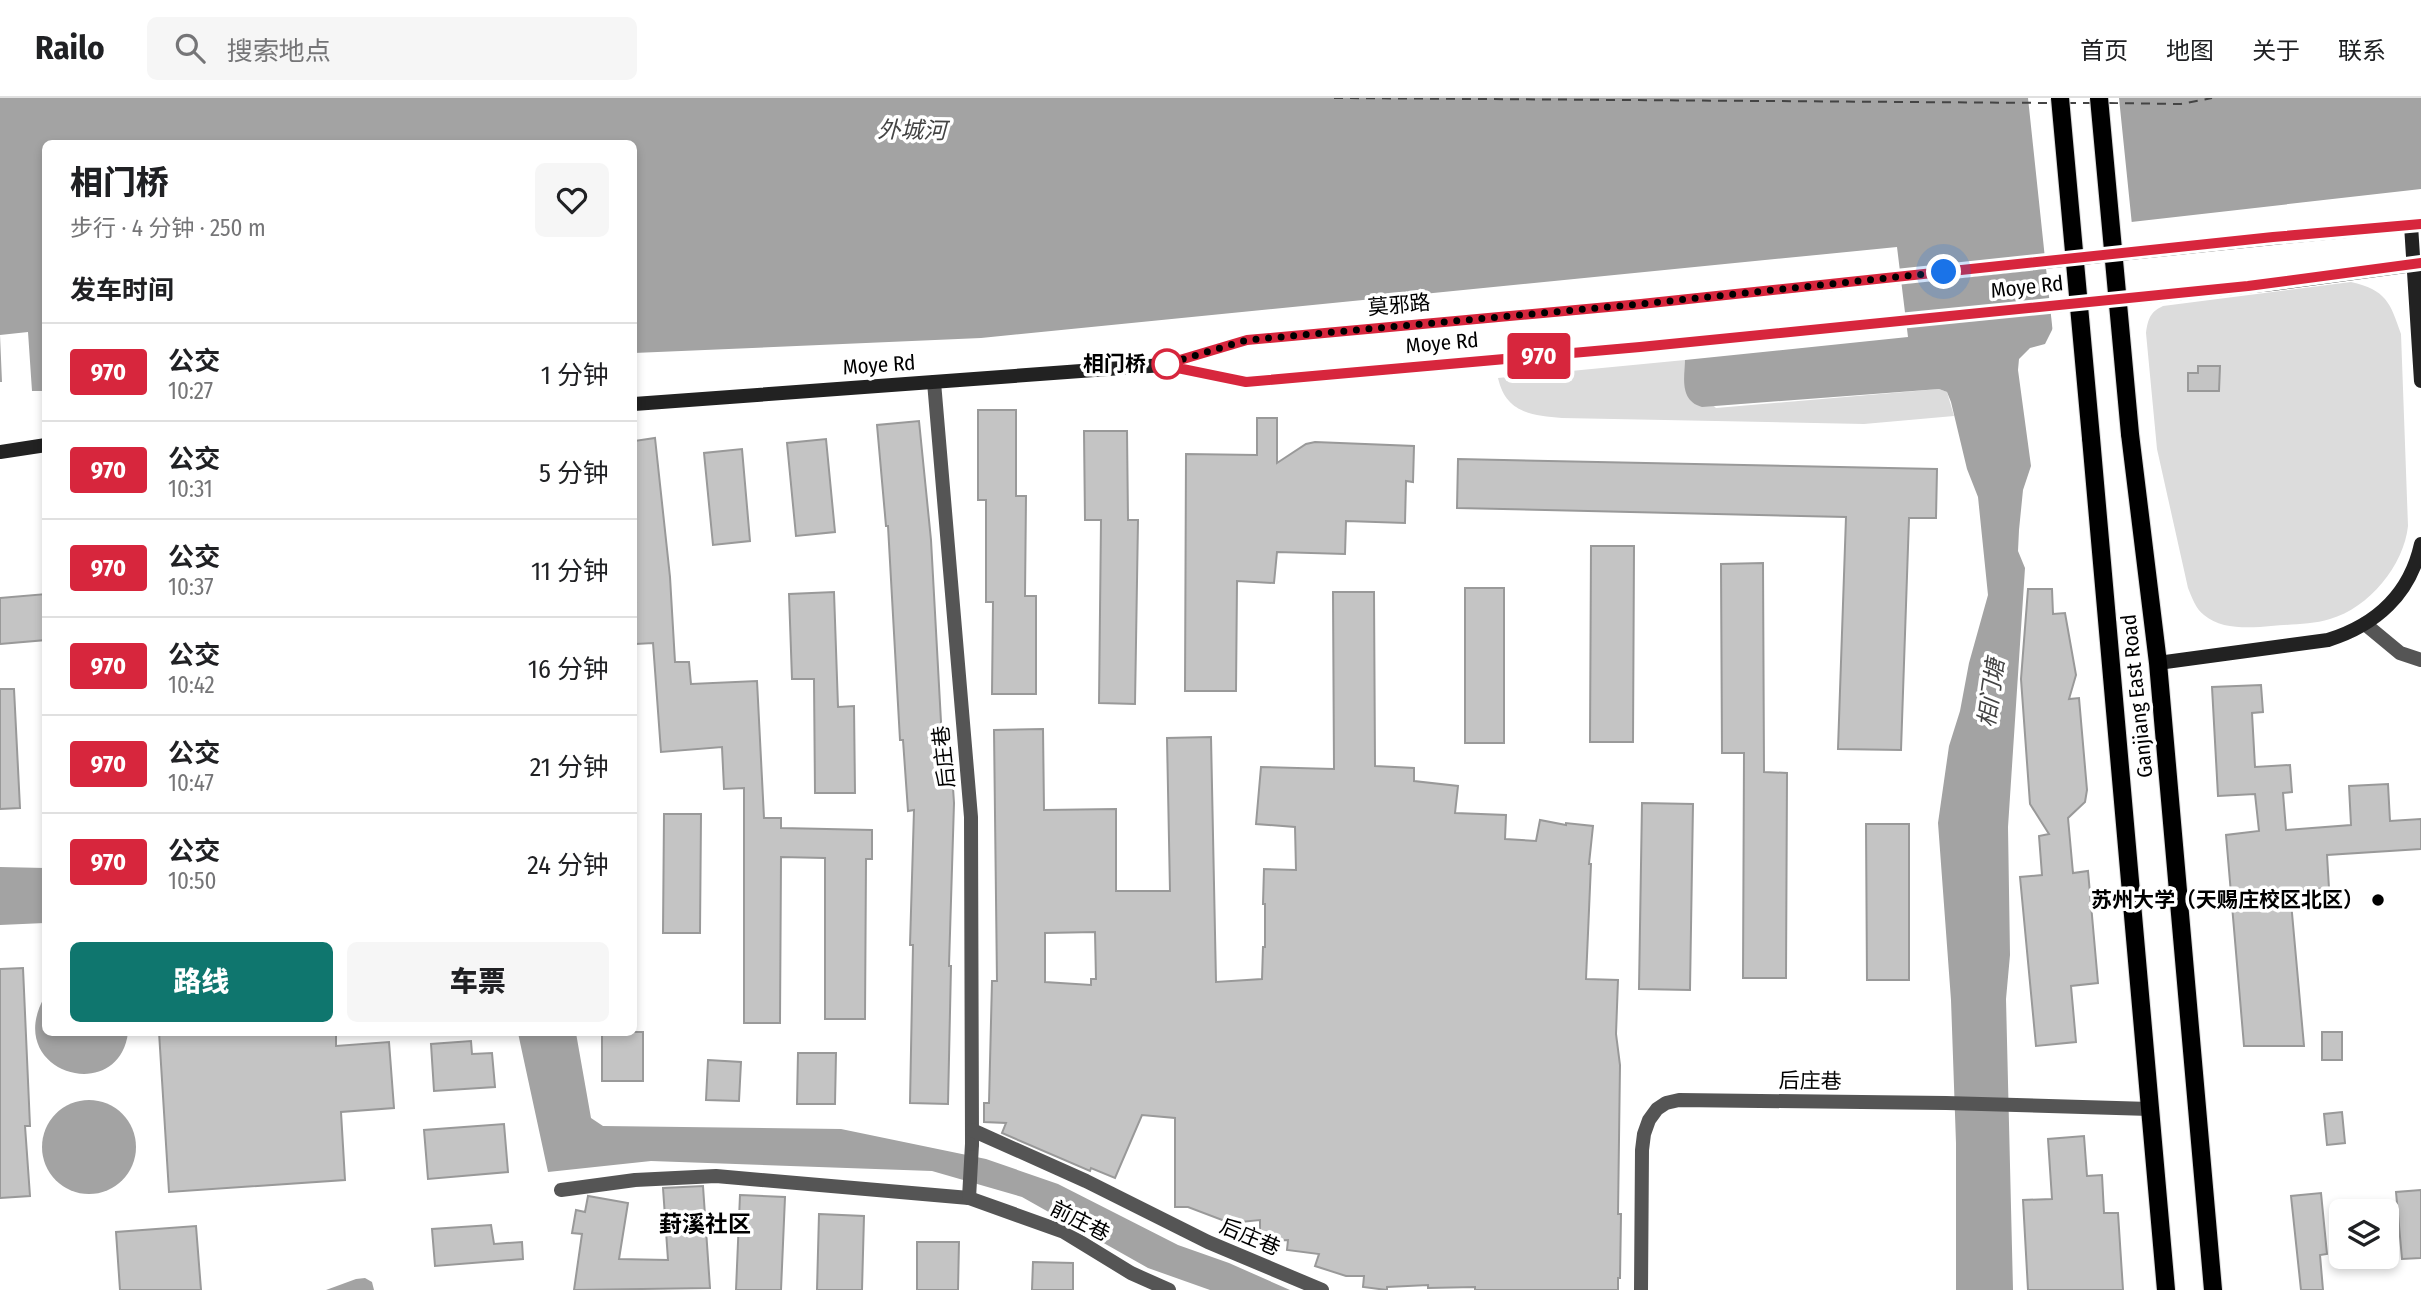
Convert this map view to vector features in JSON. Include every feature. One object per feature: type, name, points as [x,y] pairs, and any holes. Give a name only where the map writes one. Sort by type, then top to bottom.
[{"type":"main road","name":"Ganjiang East Road","points":[[2060,98],[2166,1290]]},
{"type":"main road","name":"Ganjiang East Road","points":[[2099,98],[2130,434],[2158,663],[2213,1290]]},
{"type":"main road","name":"Moye Rd","points":[[1641,304],[2273,237],[2416,225]]},
{"type":"main road","points":[[2416,225],[2421,381]]},
{"type":"main road","name":"Moye Rd","points":[[637,404],[1163,365],[1246,382],[1640,347],[2272,284],[2417,265]]},
{"type":"main road","name":"莫邪路","points":[[1163,365],[1247,340],[1641,304]]},
{"type":"main road","points":[[0,452],[42,446]]},
{"type":"main road","points":[[2158,663],[2328,640],[2354,631],[2385,608],[2405,586],[2421,544]]},
{"type":"street","name":"后庄巷","points":[[934,382],[971,817],[970,1198]]},
{"type":"street","points":[[2365,624],[2400,653],[2421,660]]},
{"type":"street","name":"后庄巷","points":[[1641,1290],[1642,1150],[1649,1120],[1666,1102],[1946,1103],[2150,1109]]},
{"type":"street","name":"后庄巷","points":[[972,1137],[1086,1181],[1208,1242],[1322,1290]]},
{"type":"street","name":"前庄巷","points":[[561,1190],[635,1180],[716,1175],[970,1198],[1064,1232],[1130,1273],[1169,1290]]},
{"type":"shaded area","points":[[2351,282],[2372,289],[2385,299],[2401,334],[2408,526],[2400,555],[2392,570],[2371,595],[2330,619],[2254,627],[2227,626],[2211,620],[2201,613],[2188,588],[2157,449],[2146,333],[2149,320],[2152,313],[2163,306]]},
{"type":"shaded area","points":[[1685,360],[1684,378],[1716,408],[1939,389],[1947,392],[1954,416],[1864,424],[1562,418],[1521,410],[1507,399],[1498,378]]},
{"type":"water","points":[[0,98],[2421,98],[2421,189],[2043,232],[2053,328],[2045,344],[2030,348],[2019,359],[2018,370],[2031,466],[2023,490],[2019,530],[2018,551],[2025,568],[2008,827],[2010,955],[2006,999],[2013,1290],[1956,1290],[1956,1143],[1951,1000],[1938,823],[1949,746],[1988,595],[1978,497],[1967,469],[1951,402],[1947,392],[1939,389],[1702,407],[1690,400],[1684,382],[1685,360],[1908,337],[1897,247],[981,338],[637,353],[637,140],[42,140],[42,391],[32,391],[28,332],[0,335]]},
{"type":"water","points":[[0,335],[2,382],[0,382]]},
{"type":"water","points":[[0,867],[42,868],[42,923],[0,925]]},
{"type":"water","points":[[42,1005],[42,1036],[127,1036],[120,1056],[105,1069],[86,1074],[66,1071],[49,1061],[38,1044],[36,1022]]},
{"type":"water","points":[[519,1036],[577,1036],[591,1118],[603,1126],[841,1129],[986,1159],[1058,1184],[1178,1245],[1229,1263],[1290,1290],[1210,1290],[1148,1268],[1022,1197],[932,1171],[651,1161],[548,1172]]},
{"type":"water","points":[[89,1100],[107,1103],[122,1114],[133,1129],[136,1147],[133,1165],[122,1180],[107,1191],[89,1194],[71,1191],[56,1180],[45,1165],[42,1147],[45,1129],[56,1114],[71,1103]]},
{"type":"water","points":[[365,1278],[372,1282],[374,1290],[326,1290],[356,1279]]},
{"type":"pier","points":[[2028,98],[2119,98],[2132,225],[2046,235],[2056,328],[2053,334]]},
{"type":"building","points":[[2198,366],[2220,366],[2219,391],[2188,391],[2188,373],[2198,373]]},
{"type":"building","points":[[978,410],[1016,410],[1016,496],[1026,496],[1025,596],[1036,596],[1036,694],[992,694],[993,602],[986,602],[986,500],[978,500]]},
{"type":"building","points":[[1257,418],[1277,418],[1277,463],[1306,444],[1315,442],[1414,446],[1413,482],[1406,481],[1405,523],[1346,521],[1345,554],[1277,552],[1274,583],[1237,581],[1236,691],[1185,691],[1186,454],[1257,455]]},
{"type":"building","points":[[919,421],[931,540],[943,758],[951,757],[954,803],[948,1104],[910,1103],[913,945],[910,945],[914,810],[908,811],[903,740],[900,740],[888,526],[877,425]]},
{"type":"building","points":[[1084,431],[1127,431],[1128,520],[1138,520],[1135,704],[1099,703],[1101,520],[1085,520]]},
{"type":"building","points":[[655,438],[670,577],[675,662],[689,662],[691,684],[757,681],[764,818],[781,818],[781,828],[872,830],[872,859],[866,859],[865,1019],[825,1019],[825,858],[781,857],[780,1023],[744,1023],[744,788],[724,789],[722,747],[661,752],[653,643],[637,644],[637,441]]},
{"type":"building","points":[[826,439],[835,532],[796,536],[787,443]]},
{"type":"building","points":[[742,449],[750,541],[713,545],[704,453]]},
{"type":"building","points":[[1458,459],[1937,469],[1936,518],[1909,518],[1901,750],[1838,749],[1846,517],[1457,508]]},
{"type":"building","points":[[1591,546],[1634,546],[1633,742],[1590,742]]},
{"type":"building","points":[[1763,563],[1764,772],[1787,773],[1786,978],[1743,978],[1744,753],[1722,753],[1721,564]]},
{"type":"building","points":[[1465,588],[1504,588],[1504,743],[1465,743]]},
{"type":"building","points":[[2028,589],[2052,589],[2053,614],[2065,613],[2076,675],[2069,699],[2079,698],[2087,790],[2085,802],[2068,818],[2073,873],[2088,871],[2098,983],[2071,986],[2076,1042],[2036,1046],[2020,877],[2042,875],[2039,836],[2049,834],[2030,804],[2021,679]]},
{"type":"building","points":[[834,592],[838,707],[854,706],[855,793],[815,793],[814,679],[792,679],[789,594]]},
{"type":"building","points":[[1333,592],[1374,592],[1375,766],[1414,768],[1414,781],[1458,786],[1455,813],[1506,815],[1505,839],[1536,841],[1540,820],[1593,826],[1589,864],[1586,979],[1618,980],[1618,1214],[1621,1214],[1618,1290],[1475,1290],[1475,1287],[1428,1288],[1428,1285],[1387,1287],[1387,1290],[1363,1287],[1364,1276],[1346,1276],[1315,1266],[1319,1254],[1287,1250],[1288,1240],[1260,1241],[1260,1220],[1230,1223],[1188,1207],[1175,1207],[1175,1118],[1142,1115],[1115,1178],[1091,1168],[1090,1171],[1002,1133],[1006,1123],[984,1122],[984,1103],[989,1103],[992,981],[997,981],[994,730],[1043,729],[1044,810],[1116,809],[1116,891],[1170,891],[1167,738],[1211,737],[1216,982],[1262,979],[1265,947],[1264,869],[1296,870],[1295,827],[1256,824],[1261,767],[1334,769]],"holes":[[[1095,932],[1096,979],[1091,979],[1091,985],[1045,982],[1045,933]]]},
{"type":"building","points":[[42,594],[42,640],[0,644],[0,598]]},
{"type":"building","points":[[2261,685],[2263,712],[2252,713],[2255,767],[2290,765],[2292,792],[2283,793],[2286,830],[2351,825],[2349,786],[2388,784],[2390,821],[2421,819],[2421,849],[2327,855],[2329,888],[2290,891],[2304,1046],[2244,1046],[2226,835],[2259,831],[2255,794],[2218,796],[2212,687]]},
{"type":"building","points":[[0,689],[14,689],[20,808],[0,809]]},
{"type":"building","points":[[1642,803],[1693,804],[1690,990],[1639,989]]},
{"type":"building","points":[[664,814],[701,814],[700,933],[663,933]]},
{"type":"building","points":[[1866,824],[1909,824],[1909,980],[1867,980]]},
{"type":"building","points":[[23,968],[30,1126],[25,1126],[30,1196],[0,1198],[0,969]]},
{"type":"building","points":[[637,1032],[643,1032],[643,1081],[602,1081],[602,1036],[637,1036]]},
{"type":"building","points":[[2322,1032],[2342,1032],[2342,1060],[2322,1060]]},
{"type":"building","points":[[159,1036],[336,1036],[336,1046],[389,1042],[394,1108],[341,1112],[345,1180],[169,1192]]},
{"type":"building","points":[[471,1041],[472,1054],[492,1053],[495,1087],[434,1091],[431,1044]]},
{"type":"building","points":[[798,1053],[836,1053],[835,1104],[797,1104]]},
{"type":"building","points":[[708,1060],[741,1062],[739,1101],[706,1100]]},
{"type":"building","points":[[2342,1112],[2345,1143],[2327,1145],[2324,1114]]},
{"type":"building","points":[[504,1124],[508,1172],[428,1179],[424,1130]]},
{"type":"building","points":[[2084,1136],[2087,1176],[2102,1175],[2104,1213],[2118,1213],[2123,1290],[2028,1290],[2023,1200],[2052,1199],[2048,1139]]},
{"type":"building","points":[[703,1186],[710,1288],[574,1290],[582,1234],[572,1233],[576,1210],[585,1212],[588,1196],[628,1203],[619,1259],[668,1260],[663,1188]]},
{"type":"building","points":[[2421,1190],[2421,1258],[2402,1259],[2399,1199],[2397,1199],[2396,1192]]},
{"type":"building","points":[[2321,1193],[2327,1254],[2320,1255],[2323,1290],[2301,1290],[2291,1196]]},
{"type":"building","points":[[740,1195],[785,1197],[781,1290],[736,1290]]},
{"type":"building","points":[[819,1214],[864,1216],[862,1290],[817,1290]]},
{"type":"building","points":[[491,1225],[494,1244],[522,1242],[523,1259],[435,1266],[432,1229]]},
{"type":"building","points":[[196,1226],[201,1290],[120,1290],[116,1232]]},
{"type":"building","points":[[917,1242],[959,1242],[958,1290],[917,1290]]},
{"type":"building","points":[[1033,1262],[1073,1263],[1073,1290],[1032,1290]]},
{"type":"ferry route","points":[[1334,98],[2051,103]]},
{"type":"ferry route","points":[[2109,103],[2181,104],[2212,98]]},
{"type":"ferry route","points":[[2067,103],[2093,103]]},
{"type":"bus line","name":"970","points":[[2421,224],[2273,237],[1641,304],[1247,340],[1163,365],[1246,382],[1640,347],[2248,286],[2421,263]]},
{"type":"place","name":"相门桥","points":[[1167,364]]},
{"type":"place","name":"苏州大学（天赐庄校区北区）","points":[[2378,900]]},
{"type":"district","name":"葑溪社区","points":[[705,1224]]},
{"type":"route","points":[[1167,364],[1163,365],[1247,340],[1641,304],[1944,272]]},
{"type":"water label","name":"外城河","points":[[912,130]]},
{"type":"water label","name":"相门塘","points":[[1991,693]]}]
